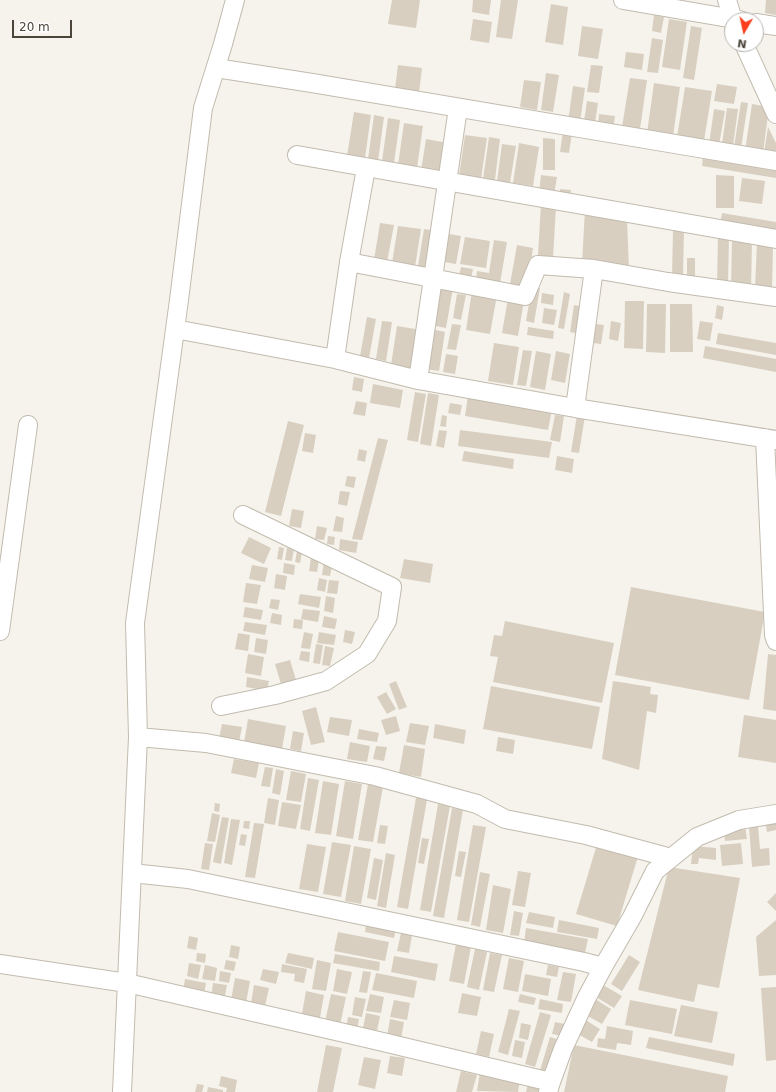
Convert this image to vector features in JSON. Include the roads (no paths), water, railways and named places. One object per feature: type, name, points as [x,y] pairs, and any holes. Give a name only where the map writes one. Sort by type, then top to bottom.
[{"type":"street","points":[[122,1092],[138,737],[136,623],[203,108],[235,0]]},
{"type":"street","points":[[623,0],[724,18]]},
{"type":"street","points":[[727,0],[732,12]]},
{"type":"street","points":[[764,24],[776,26]]},
{"type":"street","points":[[748,52],[776,114]]},
{"type":"street","points":[[216,68],[776,161]]},
{"type":"street","points":[[418,380],[458,108]]},
{"type":"street","points":[[297,156],[776,239]]},
{"type":"street","points":[[335,359],[349,262],[366,168]]},
{"type":"street","points":[[349,262],[525,296],[538,265],[594,269],[668,282],[776,297]]},
{"type":"street","points":[[575,408],[594,269]]},
{"type":"street","points":[[175,329],[335,359],[418,380],[575,408],[770,439],[774,635],[776,641]]},
{"type":"street","points":[[0,631],[28,425]]},
{"type":"street","points":[[221,706],[326,681],[367,654],[387,621],[392,587],[243,516]]},
{"type":"street","points":[[138,737],[206,743],[375,776],[477,804],[505,820],[586,835],[671,858]]},
{"type":"street","points":[[0,964],[127,983],[366,1038],[550,1087],[566,1042],[586,999],[632,917],[655,871],[697,838],[739,820],[776,814]]},
{"type":"street","points":[[132,873],[188,879],[576,960],[603,967]]}]
